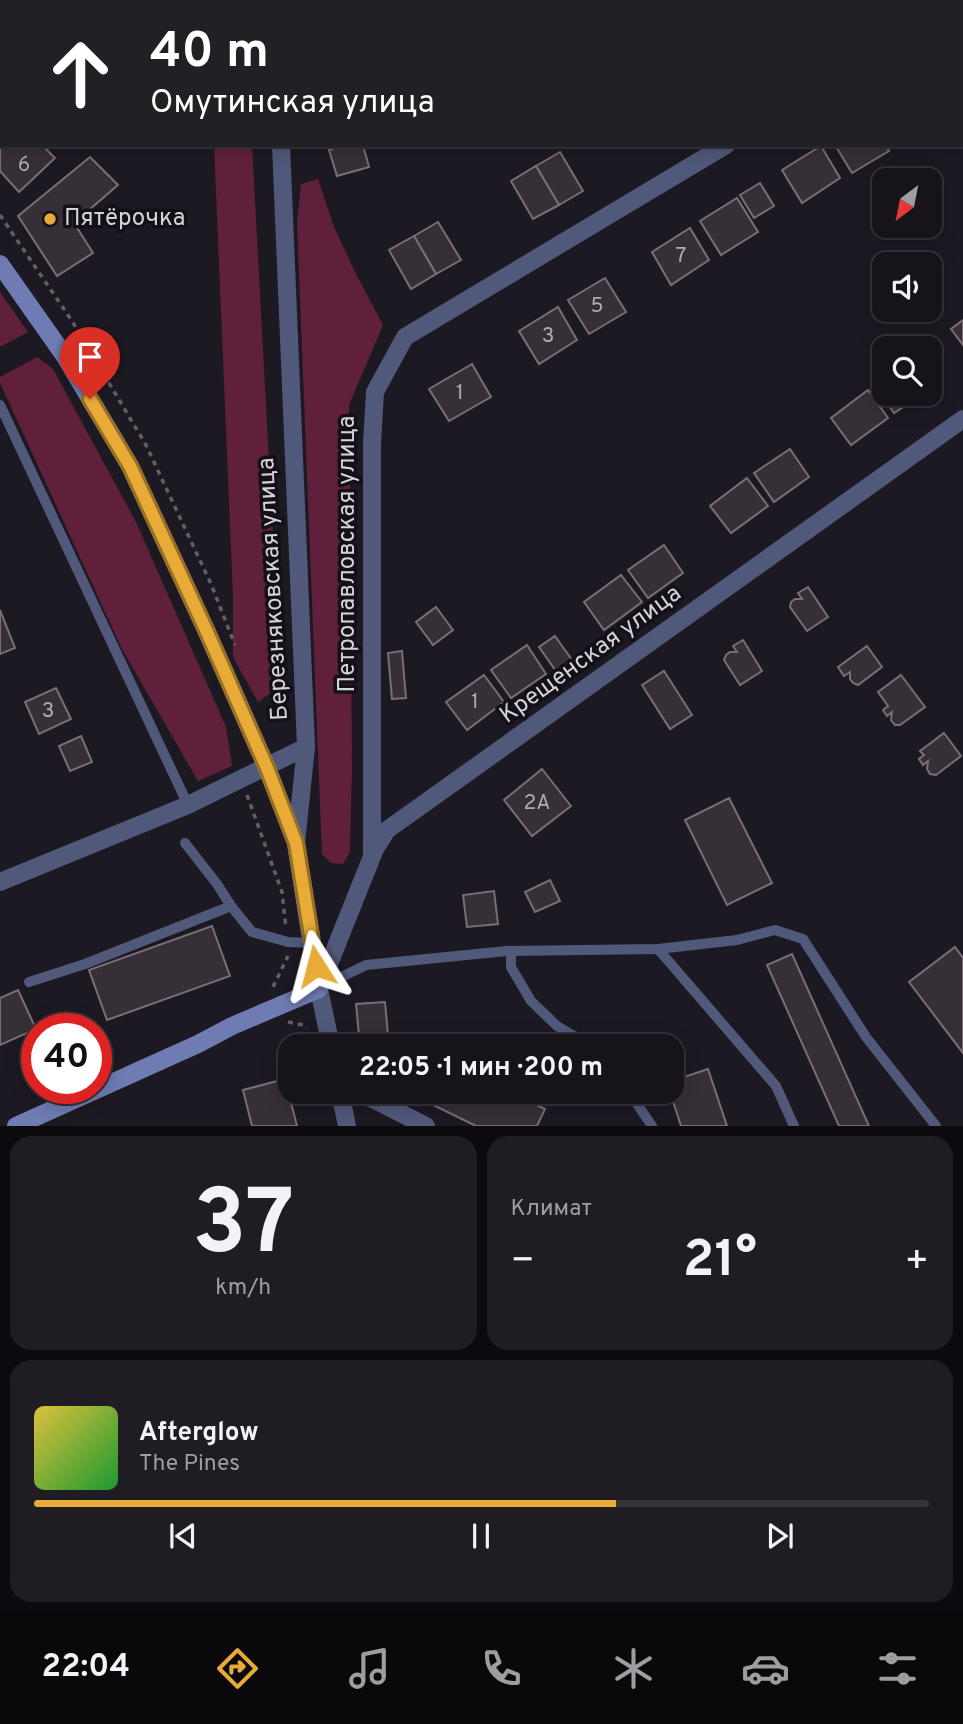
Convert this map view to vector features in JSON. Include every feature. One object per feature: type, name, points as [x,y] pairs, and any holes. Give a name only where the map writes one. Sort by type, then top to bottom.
[{"type":"street","name":"Березняковская улица","points":[[281,147],[306,747],[296,843],[319,989]]},
{"type":"street","name":"Петропавловская улица","points":[[372,858],[372,443],[375,392],[405,337],[723,147]]},
{"type":"street","points":[[0,264],[64,355],[130,466],[267,768],[296,843]]},
{"type":"street","name":"Крещенская улица","points":[[319,989],[375,849],[387,830],[963,419]]},
{"type":"street","points":[[0,882],[188,805],[306,747]]},
{"type":"street","points":[[16,1125],[319,989],[328,1034]]},
{"type":"street","points":[[343,1104],[347,1125]]},
{"type":"street","points":[[383,1104],[426,1125]]},
{"type":"lane","points":[[0,405],[188,805]]},
{"type":"lane","points":[[185,843],[252,932],[288,942],[312,943]]},
{"type":"lane","points":[[29,982],[85,964],[231,906]]},
{"type":"lane","points":[[319,989],[366,965],[511,951],[658,949],[737,940],[775,929],[803,939],[866,1037],[936,1125]]},
{"type":"lane","points":[[658,949],[776,1086],[794,1125]]},
{"type":"lane","points":[[511,951],[511,967],[531,1001],[557,1026],[571,1034]]},
{"type":"lane","points":[[637,1104],[652,1125]]},
{"type":"shaded area","points":[[214,147],[252,147],[281,685],[258,702],[233,657],[233,596]]},
{"type":"shaded area","points":[[318,179],[334,227],[383,325],[349,405],[352,765],[350,852],[343,864],[331,863],[322,854],[297,222],[301,184]]},
{"type":"shaded area","points":[[0,292],[28,332],[0,347]]},
{"type":"shaded area","points":[[37,357],[53,369],[136,522],[226,727],[232,766],[198,781],[122,649],[0,383],[0,377]]},
{"type":"building","points":[[0,147],[44,147],[55,158],[19,192],[0,171]]},
{"type":"building","points":[[338,147],[364,147],[369,167],[337,176],[329,150]]},
{"type":"building","points":[[822,147],[840,178],[802,203],[782,170]]},
{"type":"building","points":[[836,147],[886,147],[889,151],[852,173]]},
{"type":"building","points":[[560,152],[583,191],[559,205],[536,166]]},
{"type":"building","name":"Пятёрочка","points":[[90,157],[118,185],[74,223],[93,253],[57,276],[18,216]]},
{"type":"building","points":[[536,166],[559,205],[533,219],[511,181]]},
{"type":"building","points":[[760,183],[774,206],[754,218],[740,195]]},
{"type":"building","points":[[737,198],[758,232],[721,255],[700,221]]},
{"type":"building","points":[[438,222],[461,260],[436,274],[414,236]]},
{"type":"building","points":[[690,228],[709,260],[671,285],[652,252]]},
{"type":"building","points":[[414,236],[436,274],[411,289],[389,250]]},
{"type":"building","points":[[605,278],[626,312],[589,334],[568,300]]},
{"type":"building","points":[[558,307],[577,340],[539,364],[519,331]]},
{"type":"building","points":[[963,320],[963,345],[951,329]]},
{"type":"building","points":[[472,364],[491,397],[449,421],[429,389]]},
{"type":"building","points":[[868,390],[872,396],[872,406],[879,406],[888,418],[851,445],[831,418]]},
{"type":"building","points":[[889,406],[905,406],[894,413]]},
{"type":"building","points":[[790,449],[809,477],[774,502],[754,473]]},
{"type":"building","points":[[747,478],[768,506],[731,533],[710,506]]},
{"type":"building","points":[[664,545],[683,573],[648,598],[628,570]]},
{"type":"building","points":[[621,575],[642,602],[604,630],[584,602]]},
{"type":"building","points":[[808,587],[828,617],[807,631],[790,607],[795,599],[802,599],[798,593]]},
{"type":"building","points":[[436,607],[453,630],[433,645],[416,622]]},
{"type":"building","points":[[0,610],[15,648],[0,654]]},
{"type":"building","points":[[555,636],[572,660],[556,671],[539,647]]},
{"type":"building","points":[[743,640],[762,671],[740,685],[724,660],[730,652],[737,652],[733,646]]},
{"type":"building","points":[[527,645],[546,674],[511,698],[491,670]]},
{"type":"building","points":[[867,646],[882,667],[858,685],[850,679],[850,672],[844,676],[838,667]]},
{"type":"building","points":[[402,651],[406,698],[392,699],[388,653]]},
{"type":"building","points":[[664,671],[692,715],[670,729],[642,685]]},
{"type":"building","points":[[484,675],[504,702],[467,730],[446,702]]},
{"type":"building","points":[[901,675],[925,707],[900,725],[895,725],[891,720],[892,712],[887,716],[883,710],[888,706],[878,692]]},
{"type":"building","points":[[56,688],[71,719],[39,734],[25,702]]},
{"type":"building","points":[[944,733],[961,756],[936,775],[930,774],[927,769],[928,761],[923,765],[919,759],[924,755],[920,751]]},
{"type":"building","points":[[81,736],[92,762],[70,771],[59,746]]},
{"type":"building","points":[[542,769],[571,806],[532,836],[504,800]]},
{"type":"building","points":[[729,798],[772,883],[727,905],[685,820]]},
{"type":"building","points":[[550,880],[560,901],[535,912],[525,892]]},
{"type":"building","points":[[494,891],[498,924],[467,927],[463,895]]},
{"type":"building","points":[[212,926],[230,976],[112,1018],[112,1013],[104,1013],[89,970]]},
{"type":"building","points":[[955,947],[963,958],[963,1053],[909,982]]},
{"type":"building","points":[[792,954],[869,1126],[839,1126],[767,965]]},
{"type":"building","points":[[18,990],[29,1013],[21,1013],[21,1036],[0,1045],[0,998]]},
{"type":"building","points":[[385,1002],[388,1034],[359,1034],[356,1004]]},
{"type":"building","points":[[708,1069],[727,1126],[681,1126],[674,1104],[684,1104],[684,1077]]},
{"type":"building","points":[[278,1081],[278,1104],[291,1104],[297,1126],[252,1126],[243,1090]]},
{"type":"building","points":[[431,1104],[534,1104],[545,1109],[537,1126],[476,1126]]},
{"type":"place","name":"Пятёрочка","points":[[50,219]]},
{"type":"route","points":[[90,399],[130,466],[267,768],[296,843],[316,966]]}]
